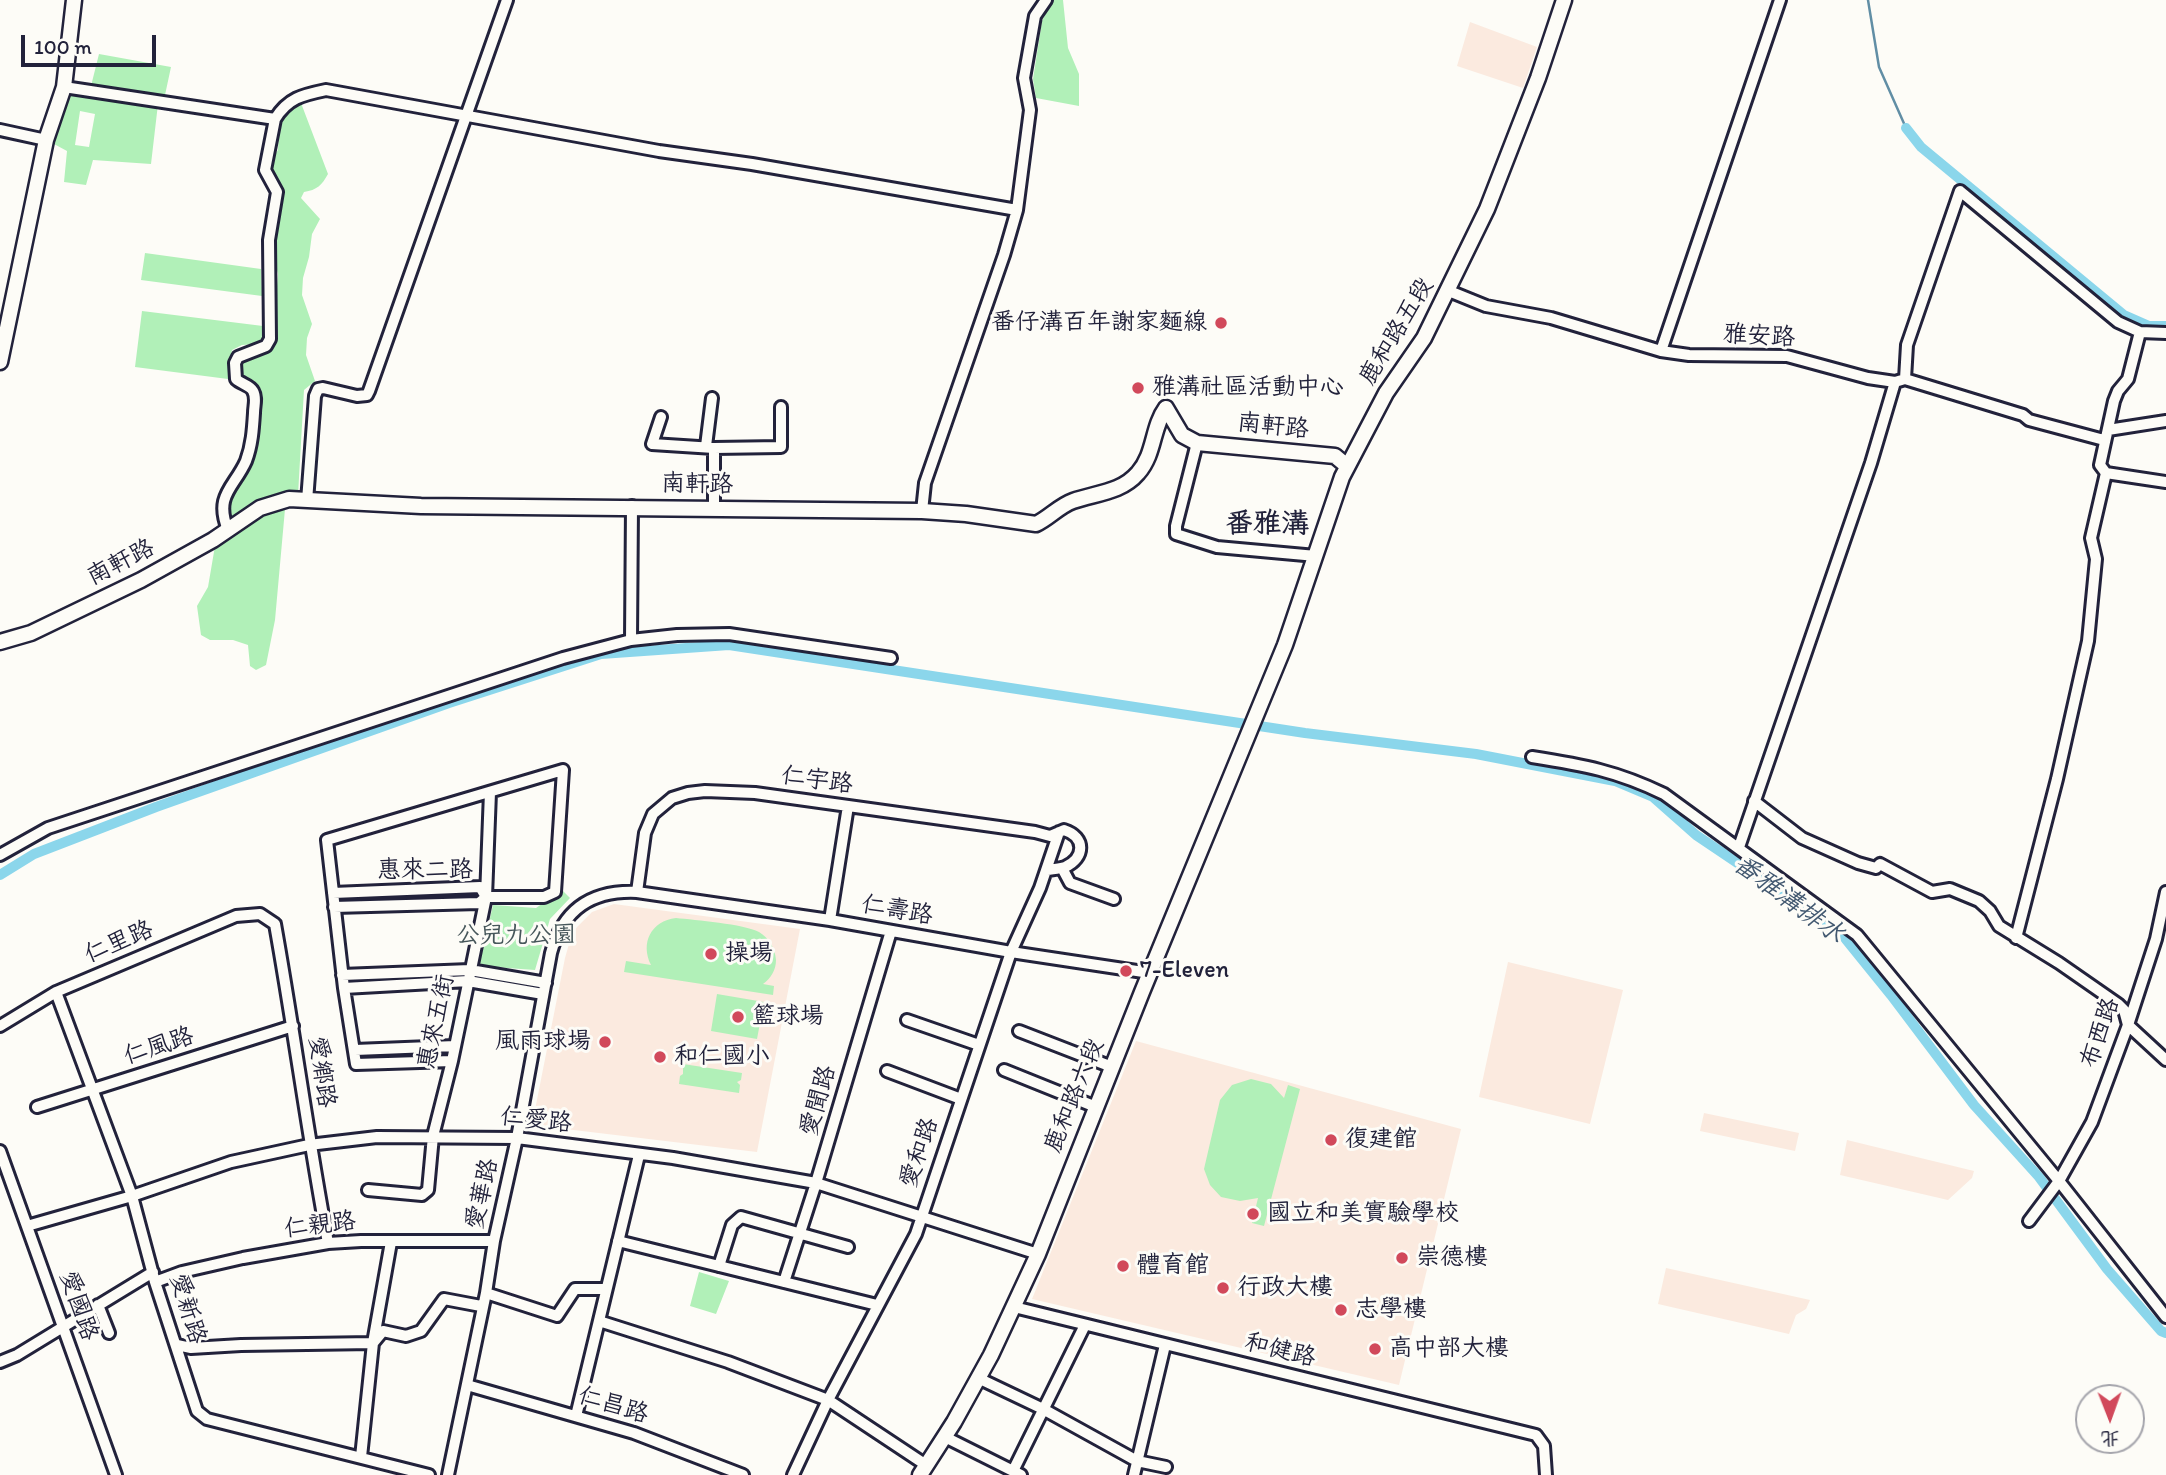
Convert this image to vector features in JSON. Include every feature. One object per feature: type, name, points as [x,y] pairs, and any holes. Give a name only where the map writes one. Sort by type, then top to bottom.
[{"type":"street","points":[[0,362],[46,139],[64,87],[74,0]]},
{"type":"street","points":[[307,501],[315,396],[318,389],[323,388],[357,396],[367,395],[369,391],[507,0]]},
{"type":"street","points":[[922,511],[925,483],[1017,210],[1030,110],[1024,78],[1035,16],[1046,0]]},
{"type":"street","name":"鹿和路五段","points":[[1250,731],[1289,634],[1347,466],[1386,393],[1424,338],[1488,209],[1538,78],[1564,0]]},
{"type":"street","points":[[1661,351],[1780,0]]},
{"type":"street","points":[[64,87],[275,119]]},
{"type":"street","points":[[228,530],[224,520],[225,497],[251,446],[256,400],[251,388],[236,379],[235,363],[238,357],[266,346],[271,339],[269,240],[277,192],[265,170],[275,119],[284,105],[304,95],[326,90],[659,151],[752,164],[1017,210]]},
{"type":"street","points":[[0,130],[46,139]]},
{"type":"street","points":[[1739,847],[1900,381],[1907,345],[1960,191],[2118,322],[2140,332],[2166,333]]},
{"type":"street","name":"雅安路","points":[[1449,291],[1486,306],[1551,318],[1661,351],[1689,355],[1787,356],[1868,378],[1900,381],[2023,415],[2029,420],[2106,435],[2166,421]]},
{"type":"street","points":[[2140,332],[2128,379],[2114,401],[2100,465],[2106,473],[2166,482]]},
{"type":"street","points":[[712,398],[710,447],[714,508]]},
{"type":"street","points":[[661,417],[652,444],[781,447],[781,407]]},
{"type":"street","name":"南軒路","points":[[0,642],[31,633],[141,580],[269,504],[289,499],[421,506],[632,506],[922,511],[966,513],[1036,524],[1072,501],[1117,488],[1138,473],[1151,450],[1158,418],[1166,408],[1182,435],[1197,443],[1335,456],[1347,466]]},
{"type":"street","points":[[1197,443],[1175,526],[1176,534],[1217,547],[1316,556]]},
{"type":"street","points":[[2016,939],[2057,779],[2088,641],[2096,559],[2091,538],[2106,473]]},
{"type":"street","points":[[631,640],[632,506]]},
{"type":"street","points":[[0,855],[48,828],[563,659],[631,640],[677,635],[729,634],[891,658]]},
{"type":"street","name":"鹿和路六段","points":[[923,1470],[978,1378],[1038,1254],[1250,731]]},
{"type":"street","points":[[1532,757],[1593,766],[1637,781],[1664,794],[1857,935],[2166,1317]]},
{"type":"street","points":[[452,1061],[356,1065],[342,975],[327,840],[563,770],[555,892],[544,897],[486,897]]},
{"type":"street","name":"仁宇路","points":[[637,892],[642,850],[649,822],[658,807],[671,798],[705,791],[848,806],[1050,836],[1059,832]]},
{"type":"street","name":"惠來五街","points":[[368,1190],[415,1195],[426,1193],[433,1136],[452,1061],[486,897],[490,792]]},
{"type":"street","points":[[1754,801],[1802,838],[1876,868],[1880,864],[1932,892],[1950,889],[1979,901],[1990,911],[1999,926],[2016,939],[2059,963],[2118,1004],[2124,1010],[2128,1025],[2166,1060]]},
{"type":"street","points":[[830,920],[848,806]]},
{"type":"street","points":[[1047,870],[1062,869],[1076,858],[1080,849],[1080,840],[1074,833],[1064,830],[1059,832]]},
{"type":"street","name":"愛和路","points":[[793,1475],[828,1400],[911,1245],[1011,952],[1047,870],[1059,832]]},
{"type":"street","points":[[1062,869],[1070,883],[1114,899]]},
{"type":"street","name":"惠來二路","points":[[333,893],[480,887],[486,897],[479,903],[334,907]]},
{"type":"street","name":"愛華路","points":[[448,1475],[554,942],[571,914],[597,897],[621,891],[637,892]]},
{"type":"street","name":"仁壽路","points":[[637,892],[830,920],[1150,973]]},
{"type":"street","name":"布西路","points":[[2029,1221],[2057,1183],[2092,1122],[2156,939],[2166,892]]},
{"type":"street","name":"仁里路","points":[[0,1026],[56,992],[236,916],[261,914]]},
{"type":"street","name":"愛鄉路","points":[[261,914],[275,924],[293,1026],[309,1145],[328,1243]]},
{"type":"street","name":"愛聞路","points":[[784,1282],[801,1234],[891,931]]},
{"type":"street","points":[[342,975],[469,976],[544,989]]},
{"type":"street","points":[[344,988],[469,976]]},
{"type":"street","name":"愛新路","points":[[56,992],[132,1196],[154,1277],[197,1411],[207,1419],[429,1475]]},
{"type":"street","points":[[907,1020],[979,1045]]},
{"type":"street","name":"仁風路","points":[[37,1107],[293,1026]]},
{"type":"street","points":[[1019,1031],[1112,1067]]},
{"type":"street","points":[[355,1050],[455,1046]]},
{"type":"street","points":[[1004,1070],[1096,1107]]},
{"type":"street","points":[[887,1071],[961,1099]]},
{"type":"street","name":"仁愛路","points":[[27,1226],[132,1196],[231,1162],[309,1145],[377,1137],[517,1138],[673,1158],[816,1183],[1038,1254]]},
{"type":"street","name":"愛國路","points":[[0,1151],[116,1475]]},
{"type":"street","points":[[576,1416],[639,1155]]},
{"type":"street","points":[[719,1266],[732,1225],[741,1217],[848,1247]]},
{"type":"street","name":"仁親路","points":[[1,1360],[17,1355],[99,1305],[154,1277],[328,1243],[494,1241]]},
{"type":"street","points":[[618,1241],[877,1305]]},
{"type":"street","points":[[361,1457],[373,1343],[391,1242]]},
{"type":"street","points":[[486,1293],[557,1316],[575,1289],[606,1289]]},
{"type":"street","points":[[177,1345],[191,1348],[373,1343],[383,1331],[406,1336],[421,1331],[444,1299],[481,1306]]},
{"type":"street","points":[[99,1305],[109,1333]]},
{"type":"street","name":"和健路","points":[[1014,1307],[1536,1435],[1544,1446],[1546,1475]]},
{"type":"street","points":[[598,1321],[728,1362],[828,1400],[923,1470]]},
{"type":"street","points":[[944,1437],[1017,1473],[1044,1409],[1085,1325]]},
{"type":"street","points":[[1134,1475],[1166,1345]]},
{"type":"street","points":[[978,1378],[1044,1409],[1137,1461],[1166,1467]]},
{"type":"street","name":"仁昌路","points":[[467,1385],[634,1433],[744,1475]]},
{"type":"shaded area","points":[[1470,22],[1537,47],[1523,88],[1457,66]]},
{"type":"shaded area","name":"和仁國小","points":[[614,904],[800,929],[757,1152],[532,1125],[571,937],[592,912]]},
{"type":"shaded area","points":[[1508,962],[1623,990],[1590,1124],[1479,1097]]},
{"type":"shaded area","name":"國立和美實驗學校","points":[[1136,1041],[1461,1129],[1399,1385],[1032,1299]]},
{"type":"shaded area","points":[[1704,1113],[1799,1133],[1795,1151],[1700,1131]]},
{"type":"shaded area","points":[[1847,1140],[1974,1171],[1972,1178],[1948,1200],[1840,1175]]},
{"type":"shaded area","points":[[1666,1268],[1810,1300],[1806,1309],[1796,1315],[1789,1334],[1658,1304]]},
{"type":"green space","points":[[1052,0],[1063,0],[1068,48],[1079,74],[1079,106],[1036,98],[1033,79],[1042,21]]},
{"type":"green space","points":[[99,54],[171,67],[165,95],[91,86]]},
{"type":"green space","points":[[67,91],[158,104],[151,164],[93,160],[86,185],[64,182],[67,151],[54,144]],"holes":[[[80,111],[95,114],[89,147],[75,145]]]},
{"type":"green space","points":[[301,103],[328,174],[319,186],[304,192],[301,198],[320,219],[312,234],[303,278],[302,295],[312,324],[307,338],[306,355],[315,381],[304,390],[298,495],[262,500],[230,519],[231,503],[250,463],[261,392],[254,381],[244,379],[238,371],[241,361],[265,353],[274,344],[278,274],[274,258],[282,192],[273,172],[272,159],[278,150],[279,129],[283,118],[290,107]]},
{"type":"green space","points":[[145,253],[261,269],[262,296],[141,280]]},
{"type":"green space","points":[[142,311],[263,326],[262,338],[257,344],[242,345],[232,350],[228,379],[135,367]]},
{"type":"green space","points":[[285,509],[275,620],[266,665],[256,670],[250,666],[248,645],[233,640],[210,640],[201,635],[197,606],[208,587],[215,546],[265,511]]},
{"type":"green space","name":"公兒九公園","points":[[562,890],[570,898],[550,919],[535,970],[479,966],[493,905],[536,908]]},
{"type":"green space","points":[[676,918],[731,925],[763,934],[771,944],[775,956],[774,970],[763,984],[774,986],[773,995],[624,972],[626,961],[651,965],[647,949],[650,934],[660,924]]},
{"type":"green space","name":"籃球場","points":[[717,994],[764,1002],[757,1039],[711,1031]]},
{"type":"green space","points":[[683,1064],[742,1073],[741,1080],[737,1082],[740,1085],[739,1093],[679,1084]]},
{"type":"green space","points":[[1251,1079],[1271,1084],[1284,1098],[1288,1085],[1300,1089],[1264,1226],[1252,1223],[1258,1198],[1240,1201],[1221,1197],[1210,1185],[1204,1169],[1220,1100],[1232,1085]]},
{"type":"green space","points":[[699,1272],[729,1281],[716,1314],[690,1306]]},
{"type":"waterway","points":[[1868,0],[1879,67],[1906,128]]},
{"type":"waterway","points":[[1906,128],[1921,147],[2124,315],[2149,326],[2166,326]]},
{"type":"waterway","name":"番雅溝排水","points":[[0,875],[34,854],[156,807],[449,703],[601,654],[729,645],[1305,733],[1476,754],[1615,781],[1653,797],[1696,835],[1840,932],[1974,1105],[2039,1177],[2107,1269],[2161,1331],[2166,1333]]},
{"type":"place","name":"番仔溝百年謝家麵線","points":[[1221,323]]},
{"type":"place","name":"雅溝社區活動中心","points":[[1138,388]]},
{"type":"place","name":"操場","points":[[711,954]]},
{"type":"place","name":"7-Eleven","points":[[1126,971]]},
{"type":"place","name":"籃球場","points":[[738,1017]]},
{"type":"place","name":"風雨球場","points":[[605,1042]]},
{"type":"place","name":"和仁國小","points":[[660,1057]]},
{"type":"place","name":"復建館","points":[[1331,1140]]},
{"type":"place","name":"國立和美實驗學校","points":[[1253,1214]]},
{"type":"place","name":"崇德樓","points":[[1402,1258]]},
{"type":"place","name":"體育館","points":[[1123,1266]]},
{"type":"place","name":"行政大樓","points":[[1223,1288]]},
{"type":"place","name":"志學樓","points":[[1341,1310]]},
{"type":"place","name":"高中部大樓","points":[[1375,1349]]},
{"type":"district","name":"番雅溝","points":[[1267,525]]}]
